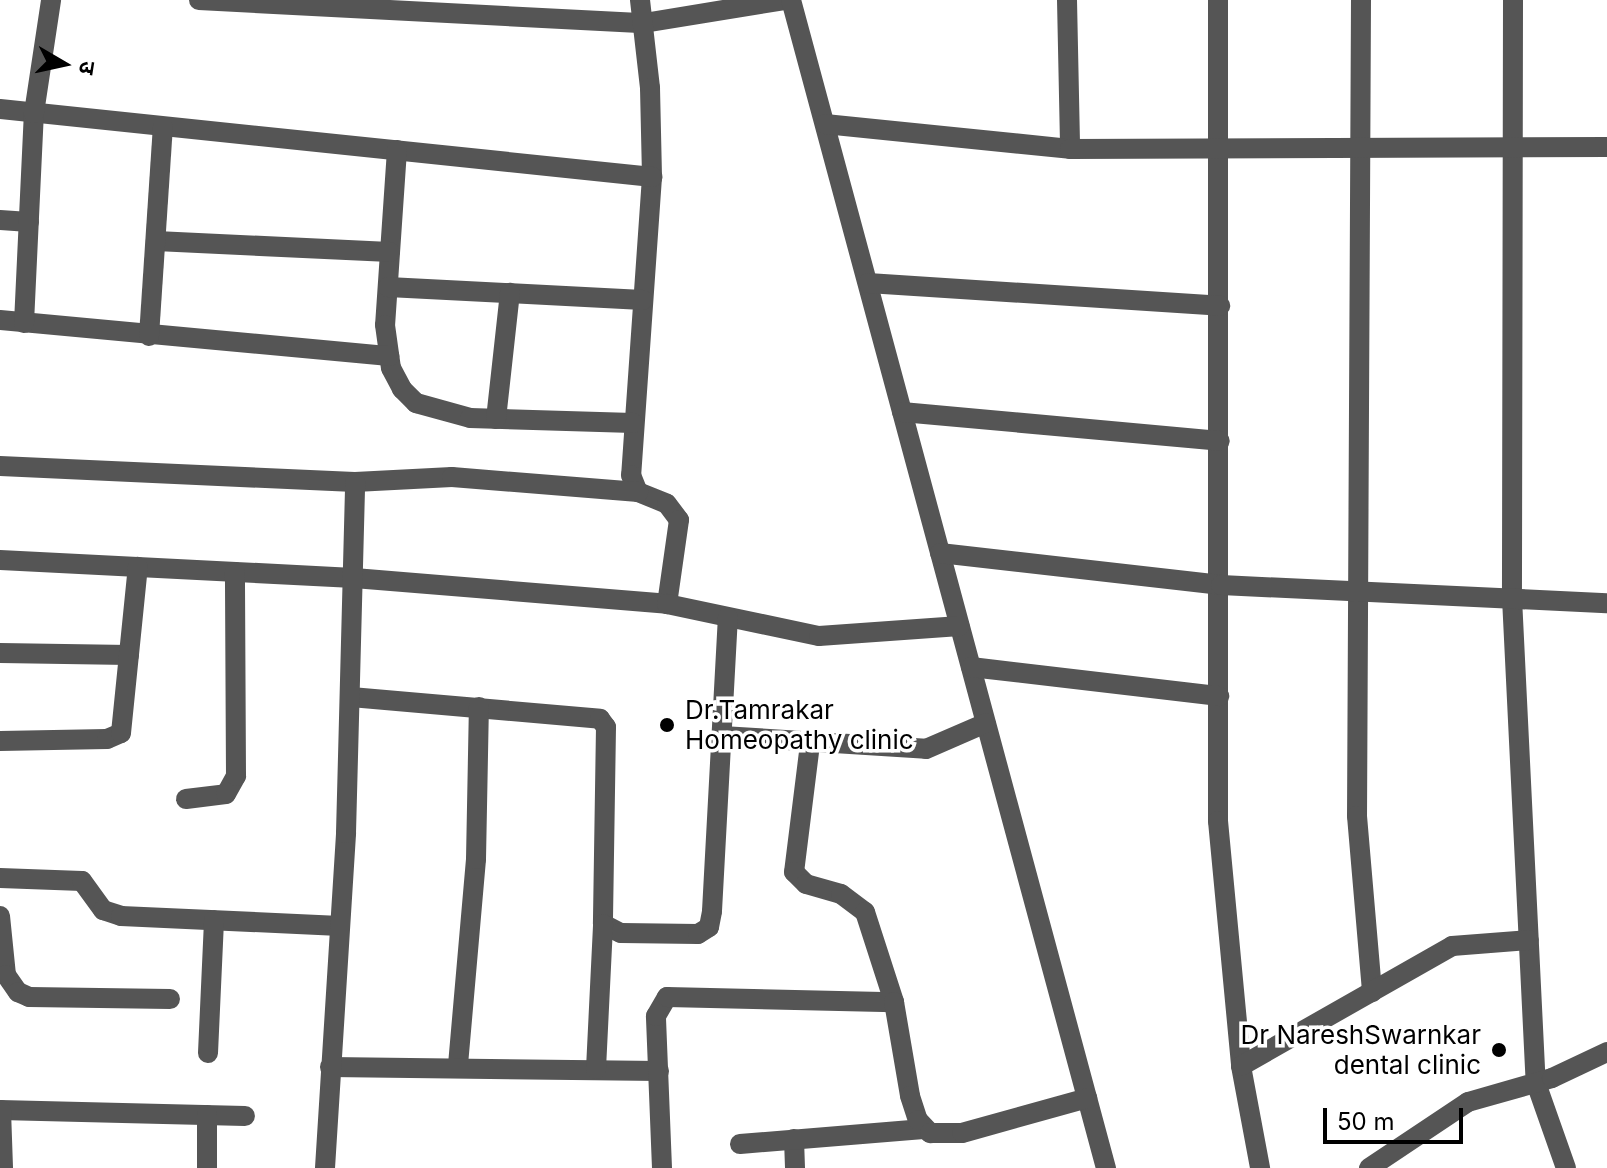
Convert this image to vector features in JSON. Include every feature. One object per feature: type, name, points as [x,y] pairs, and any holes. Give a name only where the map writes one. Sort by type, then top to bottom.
[{"type":"street","points":[[24,323],[34,113],[51,0]]},
{"type":"street","points":[[199,0],[644,23],[784,0]]},
{"type":"street","points":[[638,492],[631,475],[633,423],[652,177],[644,23],[640,0]]},
{"type":"street","points":[[791,0],[1106,1168]]},
{"type":"street","points":[[1067,0],[1070,149]]},
{"type":"street","points":[[1218,0],[1221,585],[1218,821],[1241,1066],[1260,1168]]},
{"type":"street","points":[[1361,0],[1357,816],[1372,992]]},
{"type":"street","points":[[1513,0],[1517,151],[1512,598],[1536,1083],[1566,1168]]},
{"type":"street","points":[[0,109],[652,177]]},
{"type":"street","points":[[825,124],[1070,149],[1517,151],[1607,147]]},
{"type":"street","points":[[149,336],[163,127]]},
{"type":"street","points":[[397,150],[388,287],[389,356],[402,389],[416,403],[470,418],[633,423]]},
{"type":"street","points":[[0,220],[29,222]]},
{"type":"street","points":[[156,241],[390,252]]},
{"type":"street","points":[[868,283],[1220,306]]},
{"type":"street","points":[[388,287],[643,300]]},
{"type":"street","points":[[496,419],[510,293]]},
{"type":"street","points":[[0,320],[389,356]]},
{"type":"street","points":[[902,412],[1220,441]]},
{"type":"street","points":[[0,466],[355,482],[452,477],[638,492],[667,504],[679,520],[667,604]]},
{"type":"street","points":[[325,1168],[351,697],[355,482]]},
{"type":"street","points":[[940,553],[1221,585],[1607,603]]},
{"type":"street","points":[[0,560],[354,578],[667,604],[819,636],[960,626]]},
{"type":"street","points":[[0,741],[117,737],[125,722],[138,567]]},
{"type":"street","points":[[186,799],[226,794],[236,776],[235,572]]},
{"type":"street","points":[[603,924],[621,933],[698,934],[709,927],[728,617]]},
{"type":"street","points":[[0,653],[129,655]]},
{"type":"street","points":[[971,667],[1219,696]]},
{"type":"street","points":[[351,697],[596,716],[606,727],[603,924],[596,1069]]},
{"type":"street","points":[[458,1065],[476,859],[479,707]]},
{"type":"street","points":[[722,736],[926,749],[986,723]]},
{"type":"street","points":[[810,744],[794,872],[806,884],[841,894],[865,912],[894,1002],[910,1096],[923,1129]]},
{"type":"street","points":[[0,878],[73,878],[89,886],[98,905],[111,914],[340,926]]},
{"type":"street","points":[[0,916],[6,975],[18,992],[29,997],[170,999]]},
{"type":"street","points":[[208,1053],[214,920]]},
{"type":"street","points":[[1241,1066],[1452,946],[1529,940]]},
{"type":"street","points":[[662,1168],[656,1016],[667,997],[894,1002]]},
{"type":"street","points":[[1369,1168],[1468,1102],[1536,1083],[1607,1052]]},
{"type":"street","points":[[330,1067],[458,1065],[659,1071]]},
{"type":"street","points":[[740,1144],[923,1129],[962,1133],[1087,1098]]},
{"type":"street","points":[[3,1168],[0,1110],[245,1116]]},
{"type":"street","points":[[207,1115],[207,1168]]},
{"type":"street","points":[[794,1139],[795,1168]]},
{"type":"place","name":"Dr.Tamrakar Homeopathy clinic","points":[[667,725]]},
{"type":"place","name":"Dr NareshSwarnkar dental clinic","points":[[1499,1050]]}]
